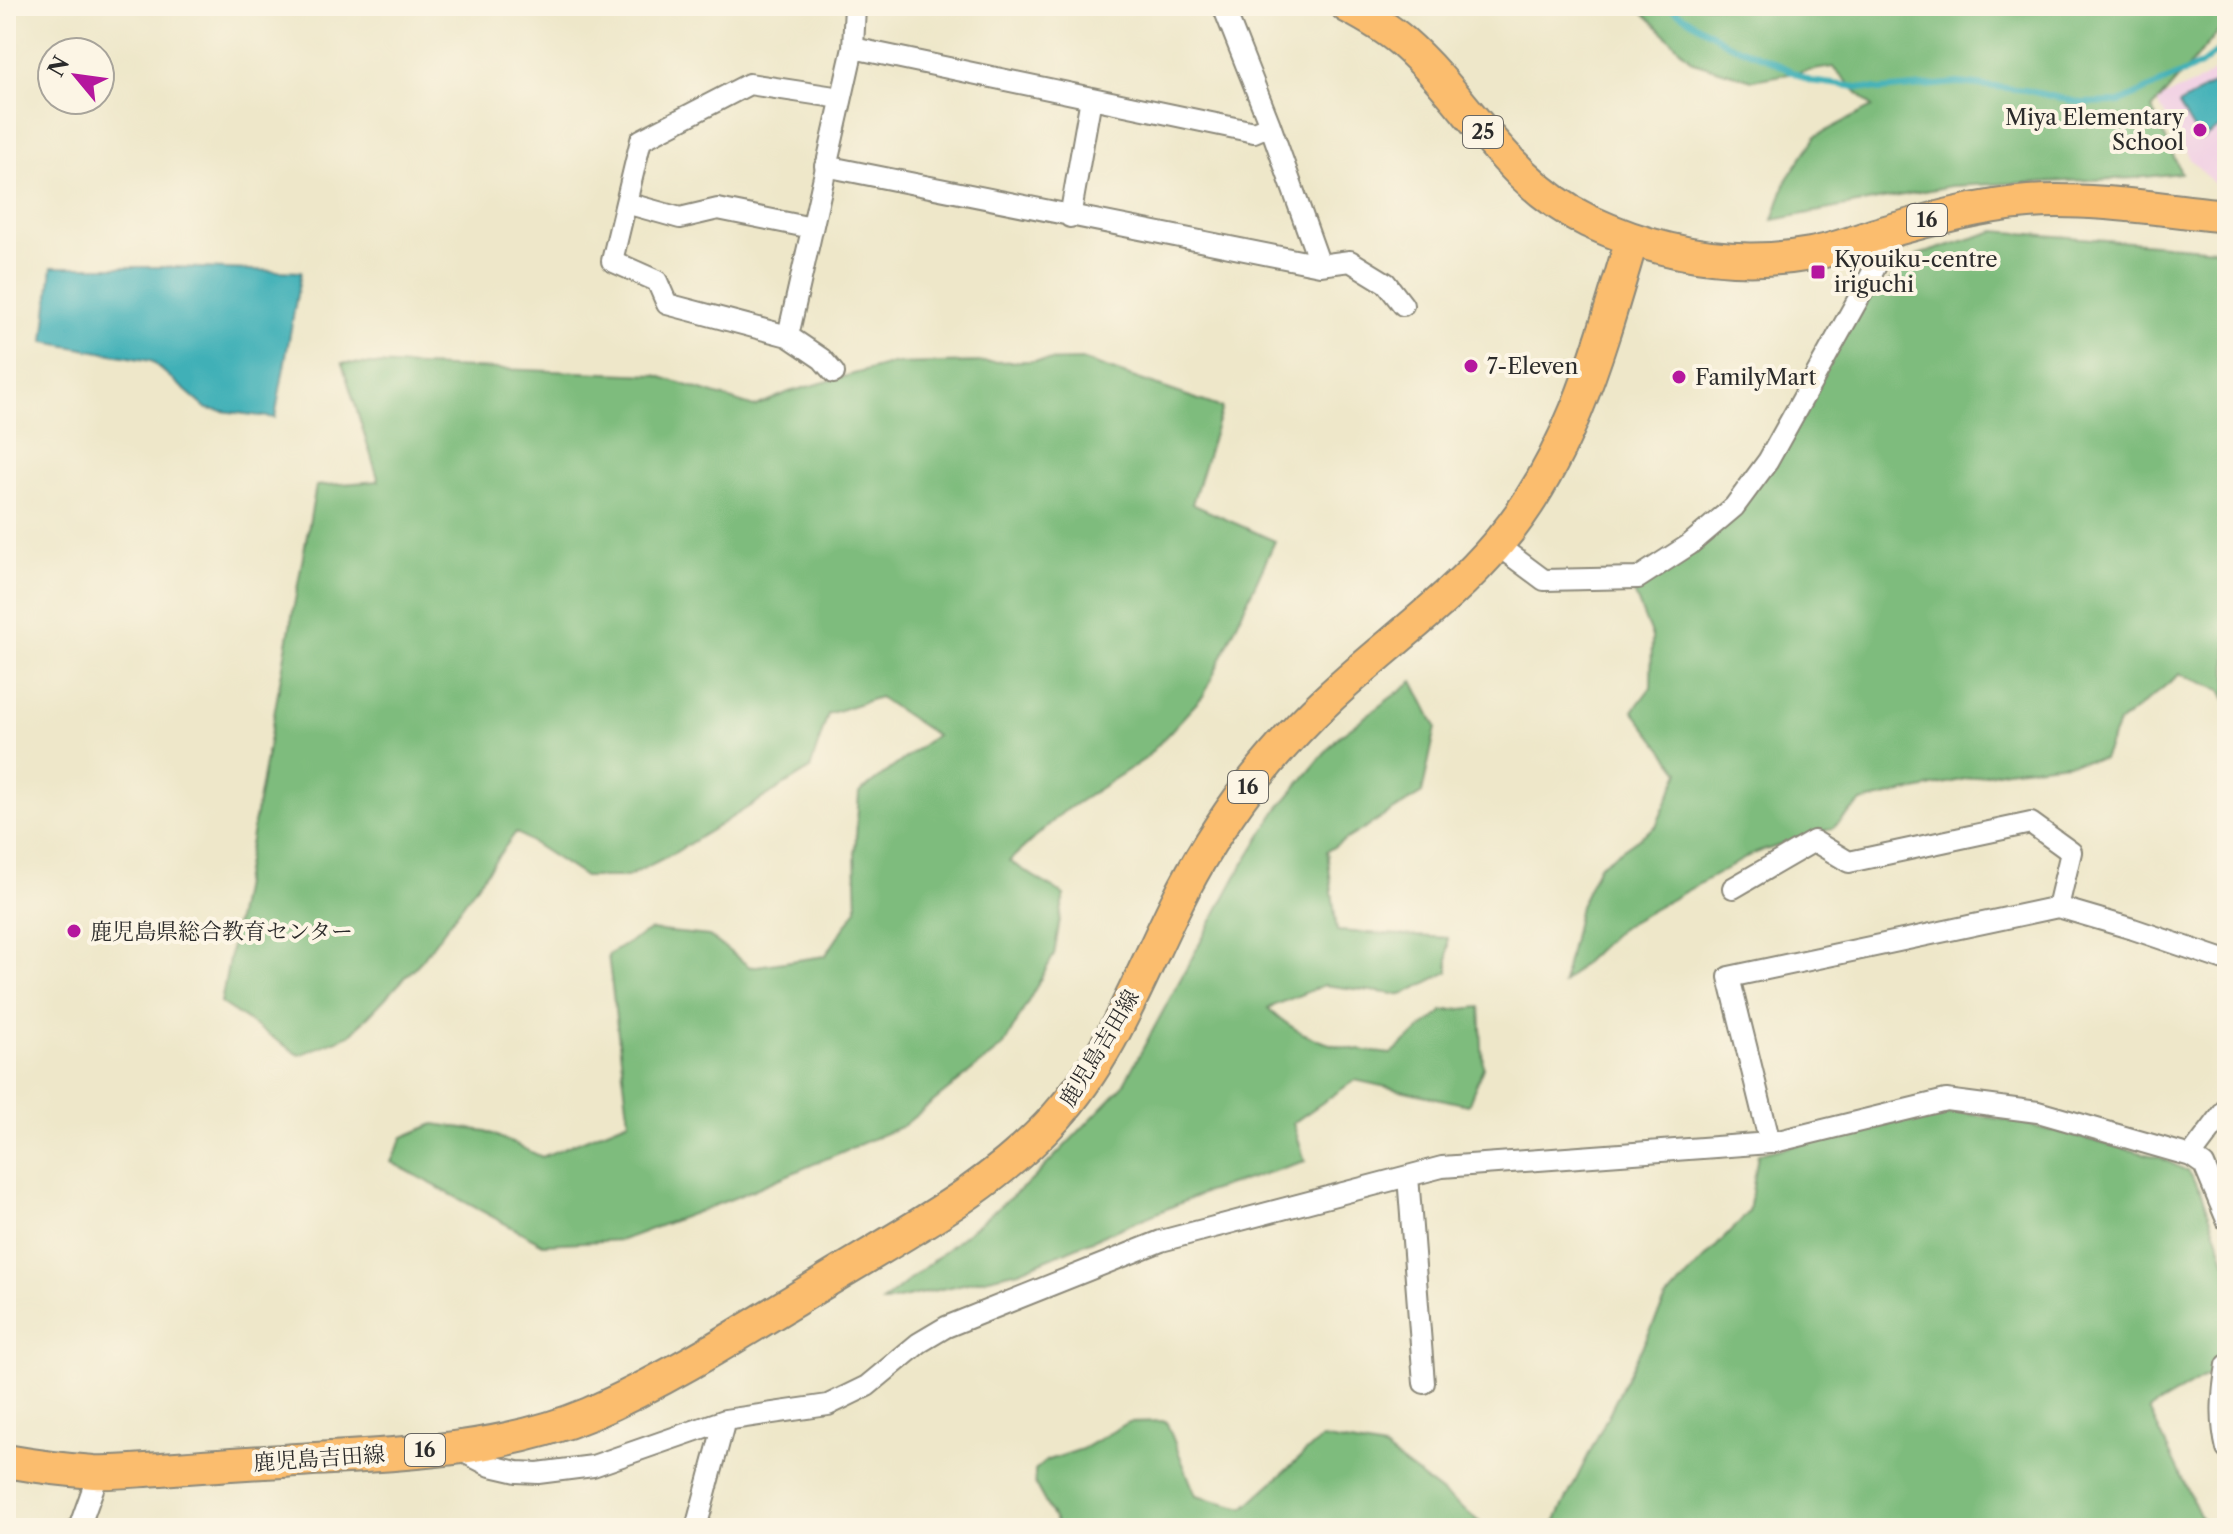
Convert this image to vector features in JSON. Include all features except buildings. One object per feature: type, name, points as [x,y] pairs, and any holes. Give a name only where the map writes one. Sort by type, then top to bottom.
[{"type":"main road","name":"25","points":[[1347,6],[1403,41],[1518,172],[1544,194],[1586,220],[1632,239]]},
{"type":"main road","name":"16","points":[[1632,239],[1668,250],[1719,259],[1765,260],[1814,253],[1933,218],[2029,202],[2062,201],[2227,216]]},
{"type":"main road","name":"鹿児島吉田線","points":[[6,1461],[99,1472],[455,1447],[499,1441],[547,1428],[588,1414],[658,1380],[971,1194],[1019,1155],[1058,1115],[1085,1081],[1122,1018],[1193,870],[1253,781],[1329,698],[1402,637],[1497,545],[1524,510],[1560,445],[1595,356],[1632,239]]},
{"type":"street","points":[[788,336],[853,48],[855,6]]},
{"type":"street","points":[[1223,6],[1320,265]]},
{"type":"street","points":[[853,48],[1254,132],[1270,125]]},
{"type":"street","points":[[834,373],[822,359],[788,336],[667,304],[657,281],[612,261],[641,140],[749,84],[841,98]]},
{"type":"street","points":[[1070,217],[1091,98]]},
{"type":"street","points":[[825,166],[1320,265],[1350,261],[1386,283],[1403,305]]},
{"type":"street","points":[[626,203],[680,218],[718,209],[812,228]]},
{"type":"street","points":[[1497,545],[1544,580],[1638,578],[1689,545],[1734,507],[1768,461],[1894,230]]},
{"type":"street","points":[[1733,888],[1814,841],[1849,862],[2031,823],[2071,852],[2058,907]]},
{"type":"street","points":[[1770,1143],[1729,977],[2058,907],[2227,961]]},
{"type":"street","points":[[455,1447],[491,1466],[517,1472],[538,1473],[593,1466],[725,1420],[828,1405],[867,1386],[919,1343],[946,1327],[1161,1241],[1442,1167],[1770,1143],[1946,1100],[2038,1112],[2191,1156],[2204,1165],[2227,1220]]},
{"type":"street","points":[[2191,1156],[2227,1108]]},
{"type":"street","points":[[1408,1176],[1424,1383]]},
{"type":"street","points":[[2227,1365],[2221,1397],[2227,1449]]},
{"type":"street","points":[[696,1528],[725,1420]]},
{"type":"street","points":[[79,1528],[99,1472]]},
{"type":"shaded area","name":"Miya Elementary School","points":[[2227,62],[2227,193],[2223,193],[2190,159],[2156,100],[2201,81]]},
{"type":"green space","points":[[1637,6],[2227,6],[2227,22],[2152,109],[2181,173],[2136,178],[1951,186],[1773,220],[1787,179],[1816,136],[1872,107],[1833,67],[1752,80],[1693,62]]},
{"type":"green space","points":[[1995,231],[2227,250],[2227,701],[2221,690],[2180,674],[2118,724],[2103,759],[2006,770],[1861,802],[1833,828],[1753,854],[1620,928],[1563,983],[1580,906],[1599,866],[1656,826],[1680,772],[1633,711],[1651,687],[1652,637],[1634,592],[1707,542],[1866,304],[1918,255]]},
{"type":"green space","points":[[1083,360],[1222,408],[1192,504],[1275,541],[1204,695],[1145,759],[1063,812],[1009,861],[1064,895],[1054,955],[1004,1045],[903,1126],[734,1198],[622,1240],[543,1244],[391,1162],[403,1137],[434,1124],[486,1131],[542,1157],[629,1121],[608,955],[650,930],[709,936],[750,967],[825,956],[857,909],[855,853],[859,793],[936,735],[879,697],[828,714],[810,769],[676,852],[627,877],[585,877],[516,832],[422,960],[350,1035],[299,1055],[221,1003],[316,486],[379,481],[342,363],[655,375],[754,407],[789,392],[890,364]]},
{"type":"green space","points":[[1413,681],[1436,727],[1422,793],[1327,851],[1337,931],[1448,938],[1448,972],[1402,995],[1324,985],[1268,1008],[1297,1030],[1325,1043],[1391,1054],[1443,1011],[1480,1007],[1483,1067],[1468,1105],[1355,1080],[1293,1123],[1305,1161],[1204,1193],[1019,1271],[881,1303],[1032,1180],[1122,1087],[1238,873],[1277,810],[1338,737]]},
{"type":"green space","points":[[1945,1110],[2012,1121],[2159,1157],[2187,1171],[2202,1193],[2227,1265],[2227,1340],[2211,1373],[2149,1410],[2206,1528],[1552,1528],[1666,1299],[1749,1212],[1758,1154]]},
{"type":"green space","points":[[1166,1421],[1196,1496],[1244,1508],[1322,1438],[1384,1449],[1488,1528],[1055,1528],[1058,1526],[1035,1484],[1035,1470],[1046,1461],[1082,1449],[1129,1422]]},
{"type":"water","points":[[2227,75],[2227,123],[2200,140],[2179,105]]},
{"type":"water","points":[[52,267],[174,267],[301,272],[275,418],[207,409],[151,361],[44,342]]},
{"type":"waterway","points":[[1667,6],[1728,44],[1768,59],[1810,81],[1880,90],[1958,83],[2025,90],[2081,103],[2120,102],[2202,64],[2227,44]]},
{"type":"place","name":"Miya Elementary School","points":[[2200,130]]},
{"type":"place","name":"Kyouiku-centre iriguchi","points":[[1818,272]]},
{"type":"place","name":"7-Eleven","points":[[1471,366]]},
{"type":"place","name":"FamilyMart","points":[[1679,377]]},
{"type":"place","name":"鹿児島県総合教育センター","points":[[74,931]]}]
